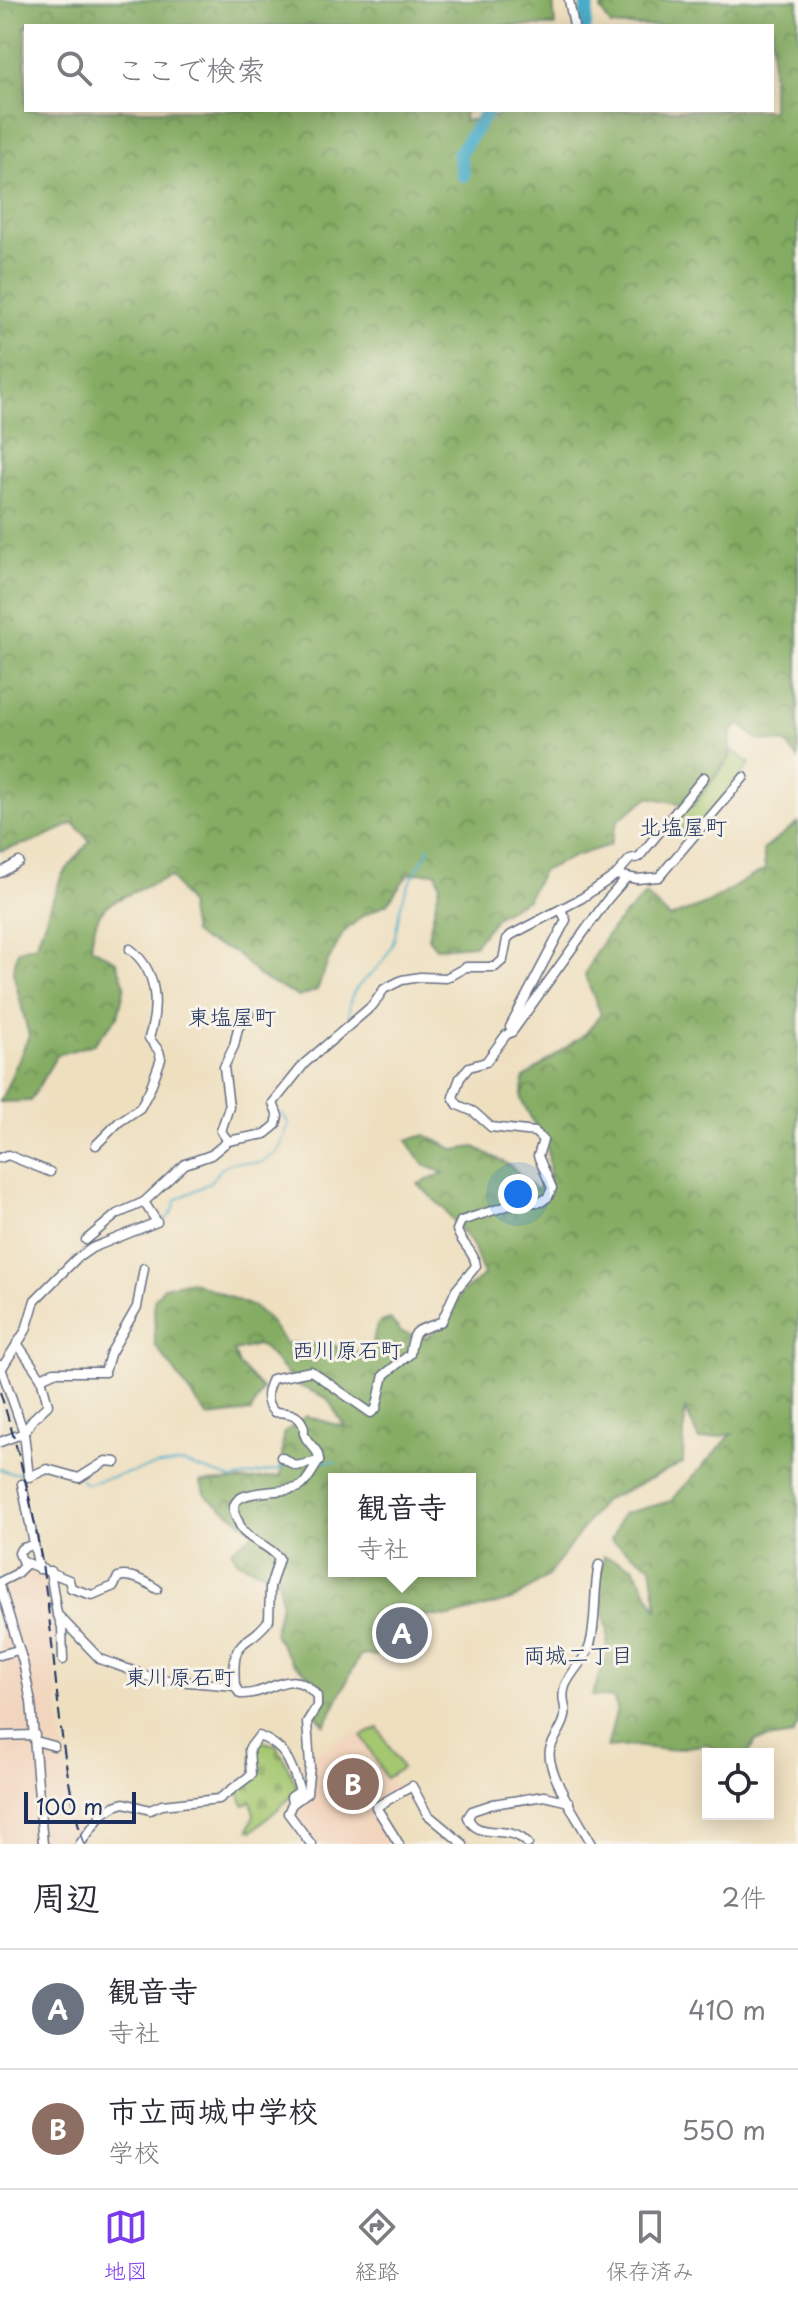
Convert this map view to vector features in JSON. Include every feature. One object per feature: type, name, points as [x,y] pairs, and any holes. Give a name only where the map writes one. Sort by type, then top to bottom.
[{"type":"street","points":[[569,0],[574,24]]},
{"type":"street","points":[[86,1240],[117,1214],[144,1202],[185,1164],[211,1155],[228,1141],[265,1134],[276,1125],[278,1116],[273,1103],[278,1096],[305,1063],[373,1005],[384,989],[402,980],[446,978],[466,967],[495,967],[503,960],[507,939],[511,935],[561,910],[616,875],[630,859],[639,857],[704,777]]},
{"type":"street","points":[[616,875],[659,877],[744,777]]},
{"type":"street","points":[[0,873],[19,862]]},
{"type":"street","points":[[506,1035],[512,1032],[627,877]]},
{"type":"street","points":[[311,1844],[288,1813],[292,1804],[307,1793],[310,1766],[307,1722],[317,1706],[317,1696],[308,1684],[293,1680],[249,1694],[240,1694],[235,1686],[236,1650],[239,1644],[269,1620],[270,1587],[279,1558],[269,1546],[244,1532],[233,1508],[246,1495],[278,1489],[292,1490],[301,1486],[319,1461],[319,1454],[304,1436],[298,1417],[274,1412],[269,1407],[266,1398],[272,1379],[311,1371],[371,1413],[384,1375],[410,1354],[412,1335],[417,1329],[442,1321],[451,1297],[476,1266],[475,1259],[460,1241],[457,1230],[461,1221],[519,1202],[541,1202],[548,1197],[552,1188],[538,1156],[543,1140],[535,1132],[491,1127],[474,1112],[458,1105],[453,1097],[460,1078],[469,1067],[486,1062],[506,1035],[566,920],[561,910]]},
{"type":"street","points":[[96,1145],[119,1122],[140,1108],[161,1059],[149,1038],[156,990],[130,949]]},
{"type":"street","points":[[228,1141],[221,1131],[229,1107],[224,1067],[238,1028],[249,1014]]},
{"type":"street","points":[[0,1158],[8,1155],[50,1172]]},
{"type":"street","points":[[116,1462],[106,1461],[79,1478],[47,1469],[29,1477],[24,1433],[0,1368],[26,1330],[35,1300],[76,1259],[92,1248],[157,1222],[144,1202]]},
{"type":"street","points":[[41,1378],[54,1372],[105,1372],[110,1354],[137,1307],[144,1268]]},
{"type":"street","points":[[0,1442],[24,1433],[48,1405],[41,1378],[17,1343]]},
{"type":"street","points":[[281,1457],[296,1466],[319,1461]]},
{"type":"street","points":[[22,1484],[39,1569]]},
{"type":"street","points":[[24,1566],[19,1553],[21,1549],[34,1544]]},
{"type":"street","points":[[43,1844],[36,1738],[29,1688],[0,1584],[27,1563],[69,1580],[71,1588],[92,1595],[114,1586],[118,1577],[123,1575],[157,1589]]},
{"type":"street","points":[[592,1844],[553,1772],[549,1752],[565,1716],[561,1699],[565,1687],[572,1671],[590,1650],[599,1565]]},
{"type":"street","points":[[50,1571],[62,1627],[63,1660]]},
{"type":"street","points":[[57,1614],[100,1659],[155,1679],[235,1686]]},
{"type":"street","points":[[0,1655],[18,1650]]},
{"type":"street","points":[[0,1736],[36,1738],[54,1746]]},
{"type":"street","points":[[80,1844],[102,1814],[124,1803],[150,1810],[162,1805],[219,1799],[251,1775],[249,1749],[259,1736],[275,1742],[290,1761],[300,1791],[291,1797],[292,1804]]},
{"type":"street","points":[[399,1844],[376,1807],[412,1786],[427,1814],[463,1844]]},
{"type":"street","points":[[528,1844],[521,1837],[505,1831],[474,1828],[468,1817],[472,1811],[493,1804],[544,1796],[569,1802]]},
{"type":"street","points":[[87,1834],[91,1844]]},
{"type":"shaded area","points":[[24,1565],[43,1573],[66,1771],[79,1839],[76,1844],[0,1844],[0,1577],[4,1578]]},
{"type":"shaded area","points":[[380,1726],[404,1769],[389,1777],[399,1791],[374,1805],[397,1844],[318,1844],[292,1815],[294,1806],[311,1791],[316,1753],[330,1747],[332,1742]]},
{"type":"green space","points":[[0,0],[553,0],[555,24],[24,24],[24,112],[465,112],[464,121],[506,112],[774,112],[774,24],[610,24],[601,10],[604,0],[798,0],[798,759],[786,743],[758,740],[740,724],[731,732],[729,757],[692,806],[649,797],[618,820],[610,845],[542,871],[527,899],[498,915],[474,945],[436,948],[428,938],[440,884],[436,872],[408,874],[388,903],[362,916],[343,933],[317,990],[299,997],[260,977],[235,952],[204,941],[193,933],[188,903],[171,877],[147,886],[107,906],[100,914],[94,931],[91,947],[116,961],[125,985],[118,1016],[94,1044],[57,1055],[30,1101],[0,1102],[29,1036],[13,972],[18,950],[36,945],[62,875],[90,841],[74,823],[35,841],[0,851]]},
{"type":"green space","points":[[732,750],[750,764],[691,838],[671,819],[683,805],[692,807],[730,758]]},
{"type":"green space","points":[[798,823],[798,1725],[793,1735],[755,1741],[751,1748],[712,1748],[708,1744],[668,1750],[633,1746],[607,1748],[617,1708],[613,1698],[592,1696],[607,1656],[608,1633],[598,1586],[604,1556],[633,1566],[658,1611],[651,1566],[611,1540],[622,1514],[671,1501],[732,1434],[699,1440],[685,1408],[683,1463],[603,1501],[548,1576],[514,1599],[450,1617],[417,1615],[400,1607],[376,1614],[406,1644],[403,1656],[360,1655],[325,1725],[316,1715],[323,1686],[292,1662],[274,1634],[281,1603],[278,1578],[238,1562],[231,1550],[255,1532],[207,1497],[200,1482],[281,1476],[283,1434],[306,1416],[345,1427],[327,1398],[297,1385],[264,1348],[257,1345],[234,1351],[239,1365],[262,1389],[251,1412],[208,1417],[155,1345],[154,1300],[164,1287],[191,1281],[254,1307],[267,1318],[285,1343],[332,1345],[367,1356],[379,1323],[390,1319],[401,1332],[427,1338],[463,1292],[484,1275],[472,1244],[444,1209],[418,1184],[444,1173],[424,1165],[407,1140],[426,1135],[455,1150],[475,1147],[511,1166],[536,1190],[550,1176],[548,1150],[521,1099],[524,1078],[586,1033],[601,1014],[585,976],[602,942],[646,895],[670,918],[717,898],[765,870],[763,850]]},
{"type":"green space","points":[[378,1728],[402,1768],[386,1778],[362,1736]]},
{"type":"green space","points":[[260,1741],[277,1745],[299,1790],[253,1831],[249,1829],[254,1815],[251,1801],[244,1806],[238,1790],[254,1776],[252,1756]]},
{"type":"waterway","points":[[585,24],[588,0]]},
{"type":"waterway","points":[[463,175],[459,154],[487,112]]},
{"type":"waterway","points":[[350,1021],[351,999],[391,948],[406,890],[430,847]]},
{"type":"waterway","points":[[161,1221],[170,1215],[176,1200],[209,1183],[232,1162],[260,1163],[278,1152],[289,1124],[282,1113]]},
{"type":"waterway","points":[[321,1461],[336,1462]]},
{"type":"waterway","points":[[46,1466],[50,1463],[64,1470]]},
{"type":"waterway","points":[[80,1479],[85,1484],[159,1465],[183,1463],[232,1479],[288,1465]]},
{"type":"waterway","points":[[0,1469],[25,1473]]},
{"type":"railway","points":[[0,1392],[25,1481],[39,1549],[68,1777],[84,1844]]},
{"type":"place","name":"観音寺","points":[[402,1633]]},
{"type":"place","name":"市立両城中学校","points":[[353,1784]]},
{"type":"district","name":"北塩屋町","points":[[683,827]]},
{"type":"district","name":"東塩屋町","points":[[232,1017]]},
{"type":"district","name":"西川原石町","points":[[347,1350]]},
{"type":"district","name":"両城二丁目","points":[[578,1655]]},
{"type":"district","name":"東川原石町","points":[[180,1677]]}]
